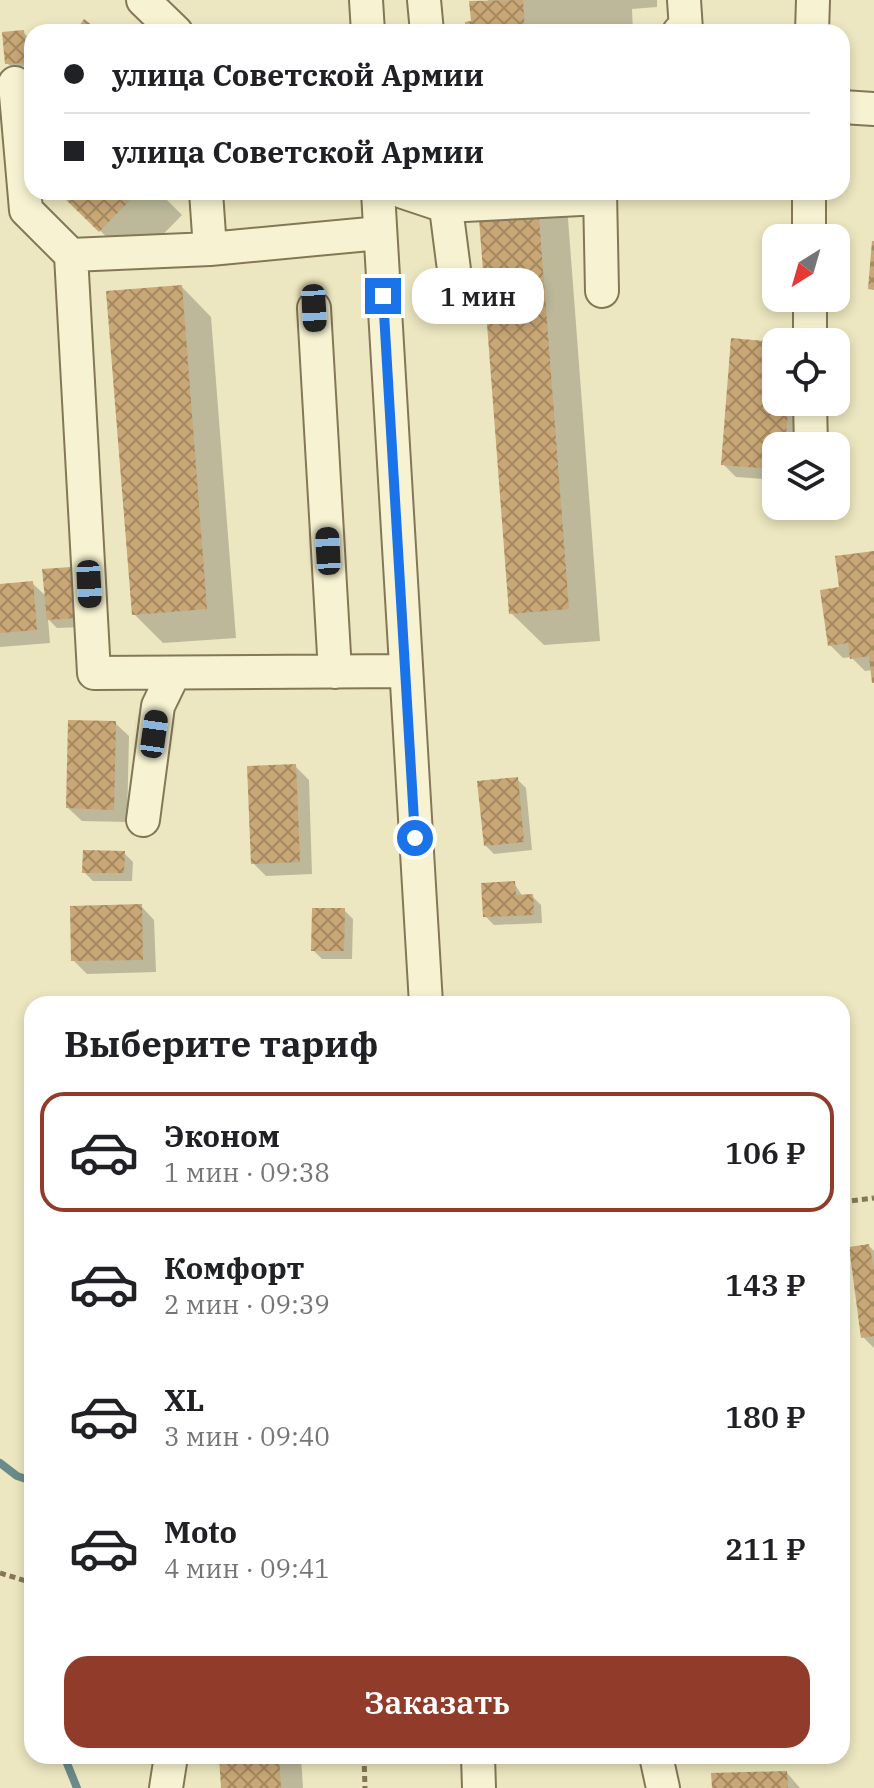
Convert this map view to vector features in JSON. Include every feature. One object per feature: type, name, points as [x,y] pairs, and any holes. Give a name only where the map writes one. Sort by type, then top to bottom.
[{"type":"street","points":[[143,0],[168,24]]},
{"type":"street","points":[[366,0],[368,24]]},
{"type":"street","points":[[424,0],[426,24]]},
{"type":"street","points":[[684,0],[686,24]]},
{"type":"street","points":[[812,24],[813,0]]},
{"type":"street","points":[[15,83],[24,187]]},
{"type":"street","points":[[850,108],[874,109]]},
{"type":"street","points":[[25,200],[26,210],[71,255],[94,673],[405,671]]},
{"type":"street","points":[[207,200],[210,249]]},
{"type":"street","points":[[378,200],[425,996]]},
{"type":"street","points":[[445,200],[458,301]]},
{"type":"street","points":[[600,200],[602,291]]},
{"type":"street","points":[[809,200],[809,224]]},
{"type":"street","points":[[71,255],[210,249],[380,233]]},
{"type":"street","points":[[314,308],[335,672]]},
{"type":"street","points":[[143,820],[158,706],[174,673]]},
{"type":"street","points":[[166,1788],[170,1764]]},
{"type":"street","points":[[478,1764],[479,1788]]},
{"type":"street","points":[[658,1764],[663,1788]]},
{"type":"path","points":[[850,1201],[874,1198]]},
{"type":"path","points":[[0,1573],[24,1580]]},
{"type":"path","points":[[364,1764],[365,1788]]},
{"type":"building","points":[[523,0],[524,24],[465,24],[471,21],[469,1]]},
{"type":"building","points":[[24,30],[24,63],[5,64],[2,32]]},
{"type":"building","points":[[66,200],[130,200],[99,232]]},
{"type":"building","points":[[478,200],[538,200],[569,609],[509,614]]},
{"type":"building","points":[[874,241],[874,290],[868,289]]},
{"type":"building","points":[[182,285],[207,609],[132,615],[106,291]]},
{"type":"building","points":[[731,338],[762,341],[762,416],[788,416],[786,432],[762,432],[762,468],[721,465]]},
{"type":"building","points":[[874,551],[872,683],[869,656],[850,659],[848,643],[828,646],[820,590],[839,587],[835,556]]},
{"type":"building","points":[[71,567],[75,618],[47,620],[42,569]]},
{"type":"building","points":[[33,581],[37,630],[0,633],[0,584]]},
{"type":"building","points":[[68,720],[116,721],[114,810],[66,808]]},
{"type":"building","points":[[296,764],[300,862],[251,864],[247,766]]},
{"type":"building","points":[[518,777],[524,842],[484,846],[477,781]]},
{"type":"building","points":[[83,850],[125,851],[124,873],[82,873]]},
{"type":"building","points":[[515,881],[516,895],[533,894],[534,915],[483,917],[481,883]]},
{"type":"building","points":[[142,904],[143,960],[71,961],[70,906]]},
{"type":"building","points":[[312,908],[345,908],[344,951],[311,951]]},
{"type":"building","points":[[869,1244],[874,1269],[874,1336],[861,1338],[850,1247]]},
{"type":"building","points":[[220,1764],[280,1764],[281,1788],[221,1788]]},
{"type":"building","points":[[787,1771],[788,1788],[712,1788],[711,1773]]},
{"type":"waterway","points":[[0,1463],[24,1478]]},
{"type":"waterway","points":[[67,1764],[77,1788]]},
{"type":"route","points":[[383,296],[415,838]]}]
